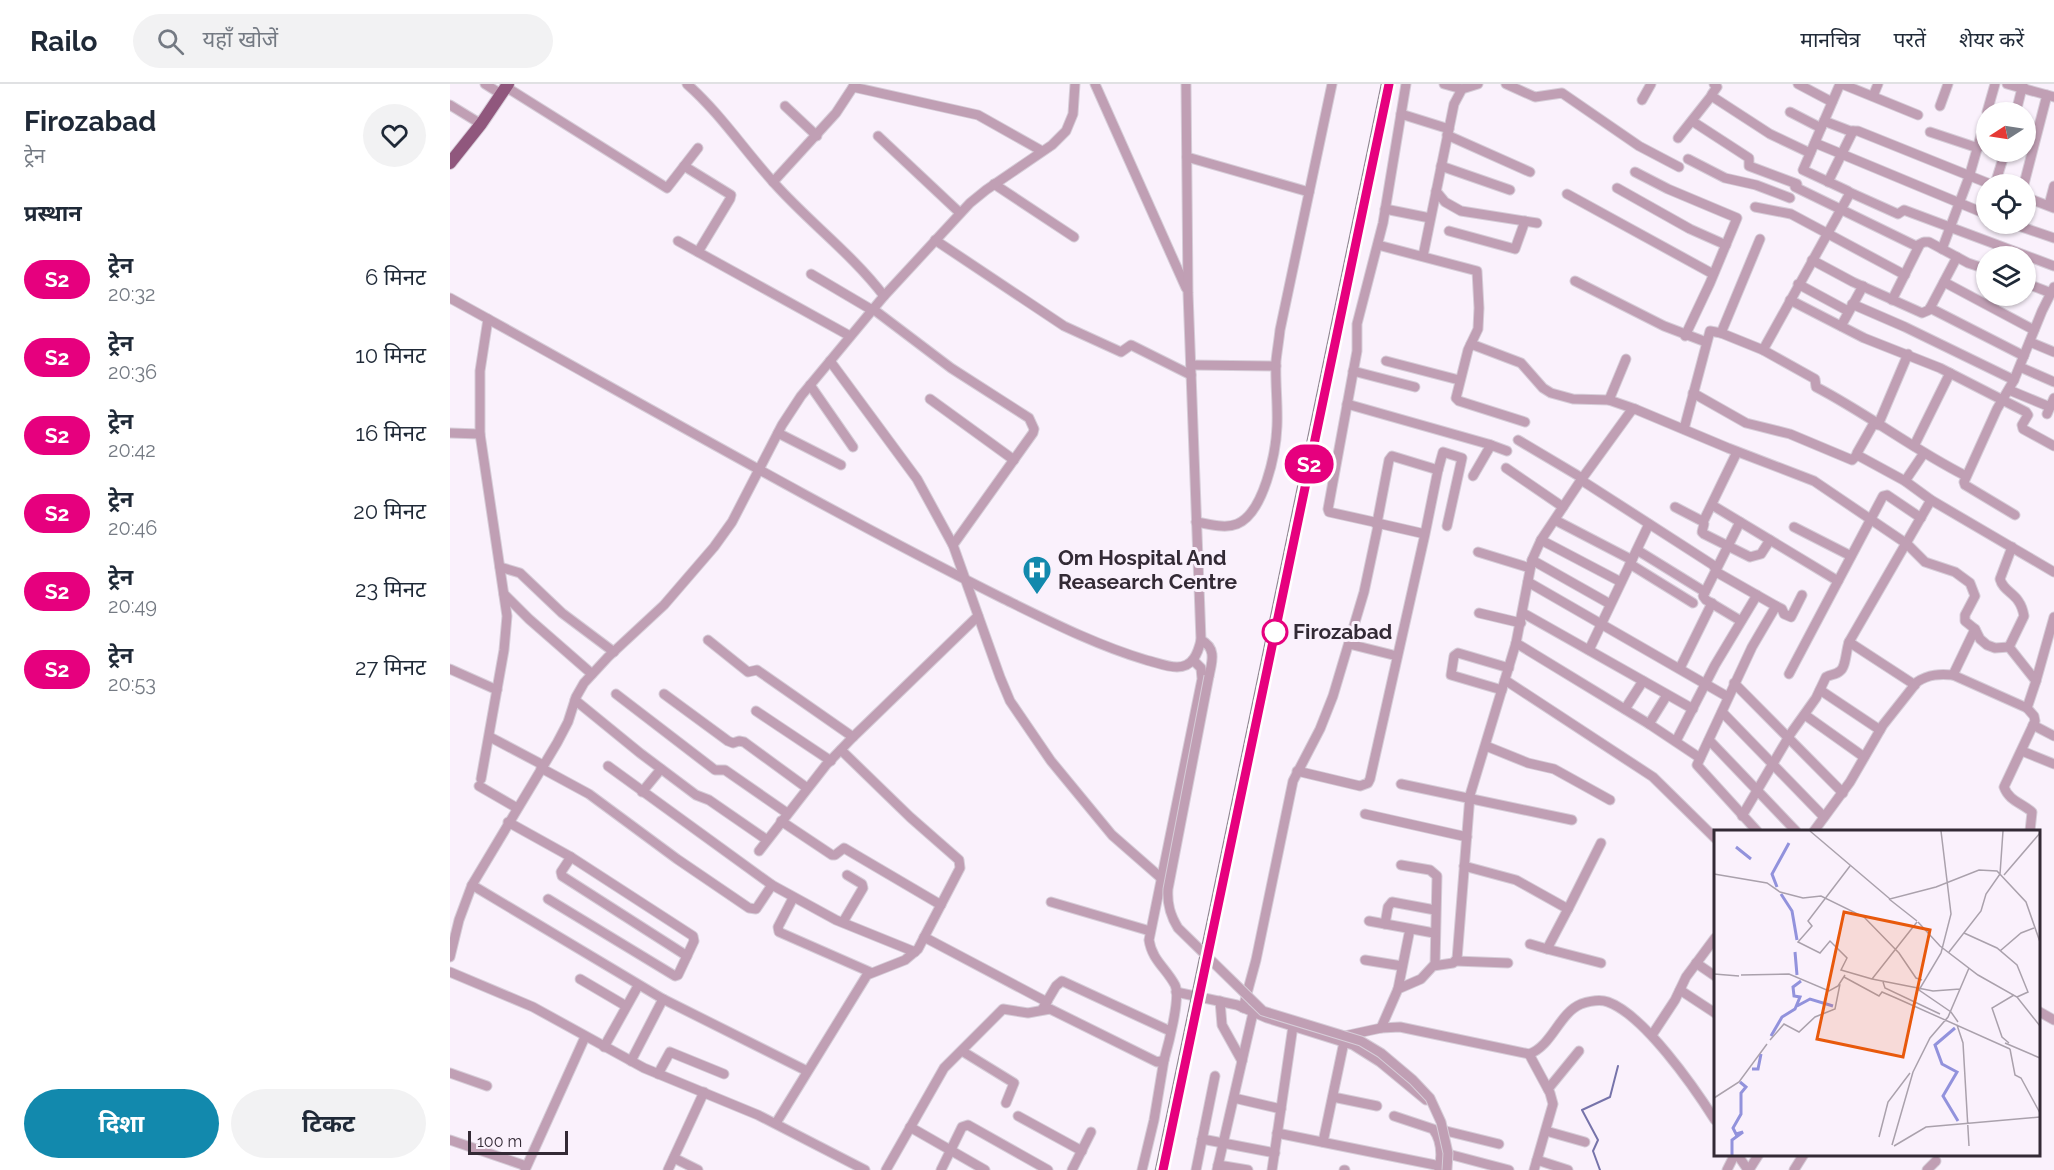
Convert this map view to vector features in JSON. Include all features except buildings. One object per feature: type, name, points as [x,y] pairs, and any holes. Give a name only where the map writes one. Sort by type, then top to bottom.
[{"type":"main road","points":[[450,161],[481,124],[505,88]]},
{"type":"street","points":[[485,84],[505,88],[667,188],[698,148]]},
{"type":"street","points":[[687,84],[773,182],[852,258],[884,296]]},
{"type":"street","points":[[841,84],[978,115],[1042,151]]},
{"type":"street","points":[[450,955],[454,918],[562,732],[579,689],[664,605],[714,547],[736,514],[792,408],[884,296],[960,213],[994,184],[1061,137],[1070,124],[1075,103],[1075,84]]},
{"type":"street","points":[[1095,84],[1188,293]]},
{"type":"street","points":[[450,298],[965,579],[1070,631],[1120,651],[1176,667],[1187,665],[1199,652],[1201,640],[1188,293],[1186,84]]},
{"type":"street","points":[[1197,522],[1234,525],[1243,521],[1259,499],[1268,474],[1276,436],[1276,366],[1280,330],[1332,84]]},
{"type":"street","points":[[1406,84],[1378,245],[1358,315],[1358,343],[1328,511],[1425,534]]},
{"type":"street","points":[[1444,84],[1462,89],[1478,84]]},
{"type":"street","points":[[1506,84],[1535,97],[1562,93],[1639,146],[1679,167]]},
{"type":"street","points":[[1798,84],[1832,102]]},
{"type":"street","points":[[1784,212],[1841,84],[1918,115]]},
{"type":"street","points":[[1873,96],[1878,84]]},
{"type":"street","points":[[1940,106],[1948,84]]},
{"type":"street","points":[[1990,102],[1995,84]]},
{"type":"street","points":[[2007,84],[2022,86],[2050,96],[2027,174]]},
{"type":"street","points":[[1642,100],[1648,85]]},
{"type":"street","points":[[2018,102],[2022,86]]},
{"type":"street","points":[[773,182],[817,136],[853,87]]},
{"type":"street","points":[[1678,138],[1715,87],[1770,134],[1810,153]]},
{"type":"street","points":[[1422,256],[1454,104],[1462,89]]},
{"type":"street","points":[[450,105],[481,124]]},
{"type":"street","points":[[785,106],[817,136]]},
{"type":"street","points":[[1790,112],[1822,124],[1858,131],[1976,179]]},
{"type":"street","points":[[1401,114],[1448,132],[1530,172]]},
{"type":"street","points":[[1692,121],[1749,158],[1749,166],[1796,185],[1919,246]]},
{"type":"street","points":[[1828,182],[1853,131]]},
{"type":"street","points":[[1930,132],[1976,147]]},
{"type":"street","points":[[878,136],[960,213]]},
{"type":"street","points":[[1815,143],[1976,210]]},
{"type":"street","points":[[1942,249],[1976,154]]},
{"type":"street","points":[[1187,157],[1309,192]]},
{"type":"street","points":[[1688,159],[1725,178],[1756,185],[1790,198]]},
{"type":"street","points":[[684,166],[731,195],[698,252]]},
{"type":"street","points":[[1441,166],[1510,190]]},
{"type":"street","points":[[1803,170],[1898,214],[1904,210],[2054,266]]},
{"type":"street","points":[[1635,172],[1695,201],[1735,216],[1737,220],[1685,336]]},
{"type":"street","points":[[994,184],[1074,237]]},
{"type":"street","points":[[2036,201],[2051,207],[2054,186]]},
{"type":"street","points":[[1617,188],[1690,229],[1726,245]]},
{"type":"street","points":[[1436,190],[1446,202],[1461,211],[1537,223]]},
{"type":"street","points":[[1763,350],[1849,192]]},
{"type":"street","points":[[1568,194],[1713,274]]},
{"type":"street","points":[[1755,207],[1784,212],[1905,275]]},
{"type":"street","points":[[1385,209],[1430,218]]},
{"type":"street","points":[[1449,231],[1515,249],[1525,221]]},
{"type":"street","points":[[2036,232],[2054,238]]},
{"type":"street","points":[[1721,333],[1760,239]]},
{"type":"street","points":[[935,240],[1069,329],[1121,352],[1131,345],[1191,375]]},
{"type":"street","points":[[678,241],[850,336]]},
{"type":"street","points":[[1892,300],[1919,246],[1925,242],[1976,265]]},
{"type":"street","points":[[1378,245],[1477,271],[1479,321],[1476,336],[1459,380],[1456,399],[1525,422]]},
{"type":"street","points":[[1812,260],[1922,313],[1930,308],[1957,257]]},
{"type":"street","points":[[812,274],[873,309],[951,368],[1029,418],[1035,430],[954,545]]},
{"type":"street","points":[[1575,281],[1685,336],[1706,342]]},
{"type":"street","points":[[1944,282],[2034,330]]},
{"type":"street","points":[[1798,284],[1850,308],[1905,327],[2014,380]]},
{"type":"street","points":[[1841,326],[1863,286]]},
{"type":"street","points":[[2015,515],[1965,485],[1966,476],[1976,453],[2014,380],[2034,330],[2050,304],[2052,290],[2036,286]]},
{"type":"street","points":[[1790,300],[1864,338],[1950,373],[2027,413],[2022,425],[2023,429],[2054,446]]},
{"type":"street","points":[[1930,308],[2024,356]]},
{"type":"street","points":[[488,319],[480,371],[480,434],[504,594],[506,628],[490,737],[480,782],[517,808]]},
{"type":"street","points":[[1684,429],[1710,331],[1721,333],[1763,350],[1815,378],[1816,387],[1966,476]]},
{"type":"street","points":[[2030,342],[2054,352]]},
{"type":"street","points":[[1471,344],[1521,363],[1543,388],[1551,393],[1579,399],[1609,400],[1814,481],[1907,544],[1925,562],[1955,572],[1970,584],[1975,596],[1964,618],[1965,621],[1975,628],[1987,645],[1995,648],[2009,647]]},
{"type":"street","points":[[1693,393],[1749,424],[1790,434],[1852,460],[1876,424],[1908,354]]},
{"type":"street","points":[[1609,400],[1626,359]]},
{"type":"street","points":[[830,361],[917,479],[954,545],[1004,690],[1041,748],[1112,836],[1160,877]]},
{"type":"street","points":[[1386,361],[1459,380]]},
{"type":"street","points":[[1191,365],[1276,366]]},
{"type":"street","points":[[2020,367],[2054,382]]},
{"type":"street","points":[[1353,371],[1415,387]]},
{"type":"street","points":[[1914,446],[1950,373]]},
{"type":"street","points":[[810,385],[853,447]]},
{"type":"street","points":[[2009,390],[2050,406]]},
{"type":"street","points":[[930,399],[1014,460]]},
{"type":"street","points":[[1347,404],[1507,451]]},
{"type":"street","points":[[1455,961],[1458,956],[1470,798],[1516,643],[1531,564],[1541,540],[1563,507],[1631,411],[1635,409]]},
{"type":"street","points":[[778,433],[841,465]]},
{"type":"street","points":[[450,434],[480,434]]},
{"type":"street","points":[[1518,440],[1582,479],[1713,566],[1717,572],[1783,610],[1784,614],[1791,617],[1802,595]]},
{"type":"street","points":[[1473,476],[1491,445]]},
{"type":"street","points":[[1297,771],[1360,786],[1368,783],[1443,452],[1463,460],[1447,526]]},
{"type":"street","points":[[1702,520],[1705,519],[1737,452]]},
{"type":"street","points":[[1905,481],[1924,453]]},
{"type":"street","points":[[1857,455],[1905,481],[1932,500],[2054,572]]},
{"type":"street","points":[[1243,1008],[1277,868],[1290,794],[1297,771],[1327,714],[1364,592],[1389,458],[1395,456],[1438,470]]},
{"type":"street","points":[[1506,468],[1563,507]]},
{"type":"street","points":[[1789,674],[1883,496],[1886,494],[1922,518]]},
{"type":"street","points":[[1742,816],[1828,675],[1839,672],[1843,668],[1849,642],[1932,500]]},
{"type":"street","points":[[1712,505],[1838,580]]},
{"type":"street","points":[[1675,507],[1702,520],[1705,526],[1702,532],[1704,534],[1752,557],[1761,554],[1770,540]]},
{"type":"street","points":[[1555,520],[1631,562],[1693,603]]},
{"type":"street","points":[[1740,522],[1704,598],[1741,621]]},
{"type":"street","points":[[1589,650],[1649,525]]},
{"type":"street","points":[[1794,527],[1851,556]]},
{"type":"street","points":[[1541,540],[1621,582]]},
{"type":"street","points":[[2009,647],[2024,616],[2020,602],[2003,586],[2000,579],[2012,547]]},
{"type":"street","points":[[1637,550],[1705,592]]},
{"type":"street","points":[[1478,552],[1531,564],[1610,604]]},
{"type":"street","points":[[500,567],[520,573],[562,613],[614,652]]},
{"type":"street","points":[[1528,582],[1728,697]]},
{"type":"street","points":[[504,594],[592,674]]},
{"type":"street","points":[[1676,741],[1706,683],[1757,595]]},
{"type":"street","points":[[1680,668],[1712,603]]},
{"type":"street","points":[[1756,830],[1698,767],[1734,683],[1776,606]]},
{"type":"street","points":[[1479,613],[1522,618],[1589,650],[1693,710]]},
{"type":"street","points":[[759,850],[807,788],[853,737],[978,616]]},
{"type":"street","points":[[2027,708],[2054,617]]},
{"type":"street","points":[[1953,675],[1975,628]]},
{"type":"street","points":[[708,640],[748,672],[757,670],[853,737]]},
{"type":"street","points":[[1201,640],[1208,643],[1213,659],[1168,889],[1167,899],[1171,915],[1179,927],[1263,1011],[1361,1041],[1381,1053],[1413,1080],[1430,1098],[1441,1122],[1448,1153],[1444,1169]]},
{"type":"street","points":[[1849,642],[1915,685]]},
{"type":"street","points":[[1516,643],[1625,709],[1700,758]]},
{"type":"street","points":[[1349,644],[1397,656]]},
{"type":"street","points":[[2009,647],[2036,681]]},
{"type":"street","points":[[1509,668],[1458,653],[1454,656],[1451,675],[1504,685],[1644,770],[1662,784],[1714,837]]},
{"type":"street","points":[[1142,1170],[1154,1120],[1176,992],[1174,984],[1153,956],[1149,940],[1202,679],[1201,668],[1193,660]]},
{"type":"street","points":[[450,669],[497,690]]},
{"type":"street","points":[[1815,830],[1843,793],[1880,730],[1915,685],[1931,675],[1953,675],[2027,708],[2034,716],[2033,725],[2004,787],[2014,801],[2032,812],[2030,830]]},
{"type":"street","points":[[1625,709],[1643,681]]},
{"type":"street","points":[[1734,683],[1843,793]]},
{"type":"street","points":[[1820,690],[1880,730]]},
{"type":"street","points":[[664,693],[728,741],[744,742],[807,788]]},
{"type":"street","points":[[616,694],[715,770],[725,770],[787,813]]},
{"type":"street","points":[[1649,724],[1667,695]]},
{"type":"street","points":[[575,700],[696,795],[709,801],[767,840]]},
{"type":"street","points":[[756,711],[831,761]]},
{"type":"street","points":[[1722,712],[1824,817]]},
{"type":"street","points":[[1805,715],[1864,757]]},
{"type":"street","points":[[2033,725],[2054,736]]},
{"type":"street","points":[[490,737],[589,794],[677,859],[749,908],[756,909],[772,885]]},
{"type":"street","points":[[1709,740],[1795,830]]},
{"type":"street","points":[[1486,746],[1522,761],[1554,769],[1610,800]]},
{"type":"street","points":[[776,1124],[870,972],[905,960],[915,952],[960,868],[958,860],[904,812],[841,750]]},
{"type":"street","points":[[2022,750],[2054,764]]},
{"type":"street","points":[[608,766],[793,898],[915,952]]},
{"type":"street","points":[[642,792],[661,769]]},
{"type":"street","points":[[1401,784],[1572,820]]},
{"type":"street","points":[[1365,814],[1467,837]]},
{"type":"street","points":[[781,821],[832,855],[842,848],[846,849],[941,905]]},
{"type":"street","points":[[508,822],[571,857],[693,936],[694,941],[678,975],[673,976],[548,899]]},
{"type":"street","points":[[1547,949],[1601,843]]},
{"type":"street","points":[[571,857],[561,872],[562,876],[687,956]]},
{"type":"street","points":[[1401,865],[1436,873],[1435,965]]},
{"type":"street","points":[[1464,866],[1516,880],[1568,909]]},
{"type":"street","points":[[843,922],[863,888],[862,884],[847,875]]},
{"type":"street","points":[[472,885],[638,986],[807,1071]]},
{"type":"street","points":[[793,898],[779,924],[779,932],[870,972]]},
{"type":"street","points":[[1051,902],[1150,931]]},
{"type":"street","points":[[1384,924],[1388,907],[1392,902],[1435,910]]},
{"type":"street","points":[[1369,921],[1434,933]]},
{"type":"street","points":[[1381,1028],[1398,988],[1410,929]]},
{"type":"street","points":[[924,937],[1050,1009],[1157,1062],[1164,1060]]},
{"type":"street","points":[[1652,1035],[1696,963],[1714,939]]},
{"type":"street","points":[[1530,944],[1601,963]]},
{"type":"street","points":[[1365,960],[1402,966]]},
{"type":"street","points":[[1398,988],[1421,979],[1435,965],[1455,961],[1508,963]]},
{"type":"street","points":[[1696,963],[1714,975]]},
{"type":"street","points":[[450,972],[533,1007],[631,1061],[776,1124],[865,1170]]},
{"type":"street","points":[[580,979],[626,1006]]},
{"type":"street","points":[[886,1170],[944,1068],[1001,1011],[1007,1009],[1028,1013],[1045,1005],[1056,986],[1062,981],[1170,1031]]},
{"type":"street","points":[[604,1047],[638,986]]},
{"type":"street","points":[[1680,990],[1714,1012]]},
{"type":"street","points":[[1176,992],[1243,1008],[1339,1040],[1364,1051],[1421,1094],[1430,1106],[1452,1155]]},
{"type":"street","points":[[631,1061],[663,999]]},
{"type":"street","points":[[1339,1040],[1381,1028],[1408,1028],[1529,1054],[1537,1050],[1568,1014],[1580,1005],[1595,1000],[1610,1003],[1652,1035],[1714,1117]]},
{"type":"street","points":[[1220,1001],[1222,1025],[1242,1061]]},
{"type":"street","points":[[2039,1012],[2054,1020]]},
{"type":"street","points":[[1248,1170],[1218,1167],[1253,1013]]},
{"type":"street","points":[[1272,1170],[1293,1026]]},
{"type":"street","points":[[450,1140],[525,1168],[585,1037]]},
{"type":"street","points":[[1323,1142],[1333,1097],[1339,1040]]},
{"type":"street","points":[[962,1051],[1014,1083],[1006,1103]]},
{"type":"street","points":[[1548,1089],[1580,1051]]},
{"type":"street","points":[[658,1074],[670,1052],[724,1074]]},
{"type":"street","points":[[1529,1054],[1548,1089],[1553,1104],[1536,1165],[1568,1170]]},
{"type":"street","points":[[450,1073],[487,1086]]},
{"type":"street","points":[[1196,1170],[1215,1077]]},
{"type":"street","points":[[668,1170],[704,1092]]},
{"type":"street","points":[[1333,1097],[1377,1106]]},
{"type":"street","points":[[1234,1098],[1281,1109]]},
{"type":"street","points":[[1018,1116],[1082,1151]]},
{"type":"street","points":[[1394,1116],[1433,1129],[1437,1134],[1444,1169]]},
{"type":"street","points":[[941,1170],[962,1127],[968,1125],[1048,1170]]},
{"type":"street","points":[[910,1127],[985,1170]]},
{"type":"street","points":[[1442,1130],[1498,1144]]},
{"type":"street","points":[[1546,1131],[1586,1142]]},
{"type":"street","points":[[1072,1170],[1091,1132]]},
{"type":"street","points":[[1277,1133],[1323,1142],[1411,1165],[1444,1169]]},
{"type":"street","points":[[1202,1139],[1275,1153]]},
{"type":"street","points":[[1444,1169],[1452,1155]]},
{"type":"street","points":[[1452,1155],[1509,1170]]},
{"type":"street","points":[[1727,1170],[1735,1155]]},
{"type":"street","points":[[1737,1155],[1748,1170],[1759,1155]]},
{"type":"street","points":[[1794,1170],[1802,1155]]},
{"type":"street","points":[[674,1158],[698,1170]]},
{"type":"street","points":[[1927,1170],[1936,1161]]},
{"type":"waterway","points":[[1600,1170],[1593,1151],[1598,1140],[1582,1110],[1610,1097],[1618,1066]]},
{"type":"railway","points":[[1157,1170],[1383,84]]},
{"type":"train","name":"S2","points":[[1163,1170],[1389,84]]},
{"type":"place","name":"Om Hospital And Reasearch Centre","points":[[1037,596]]},
{"type":"place","name":"Firozabad","points":[[1275,632]]}]
